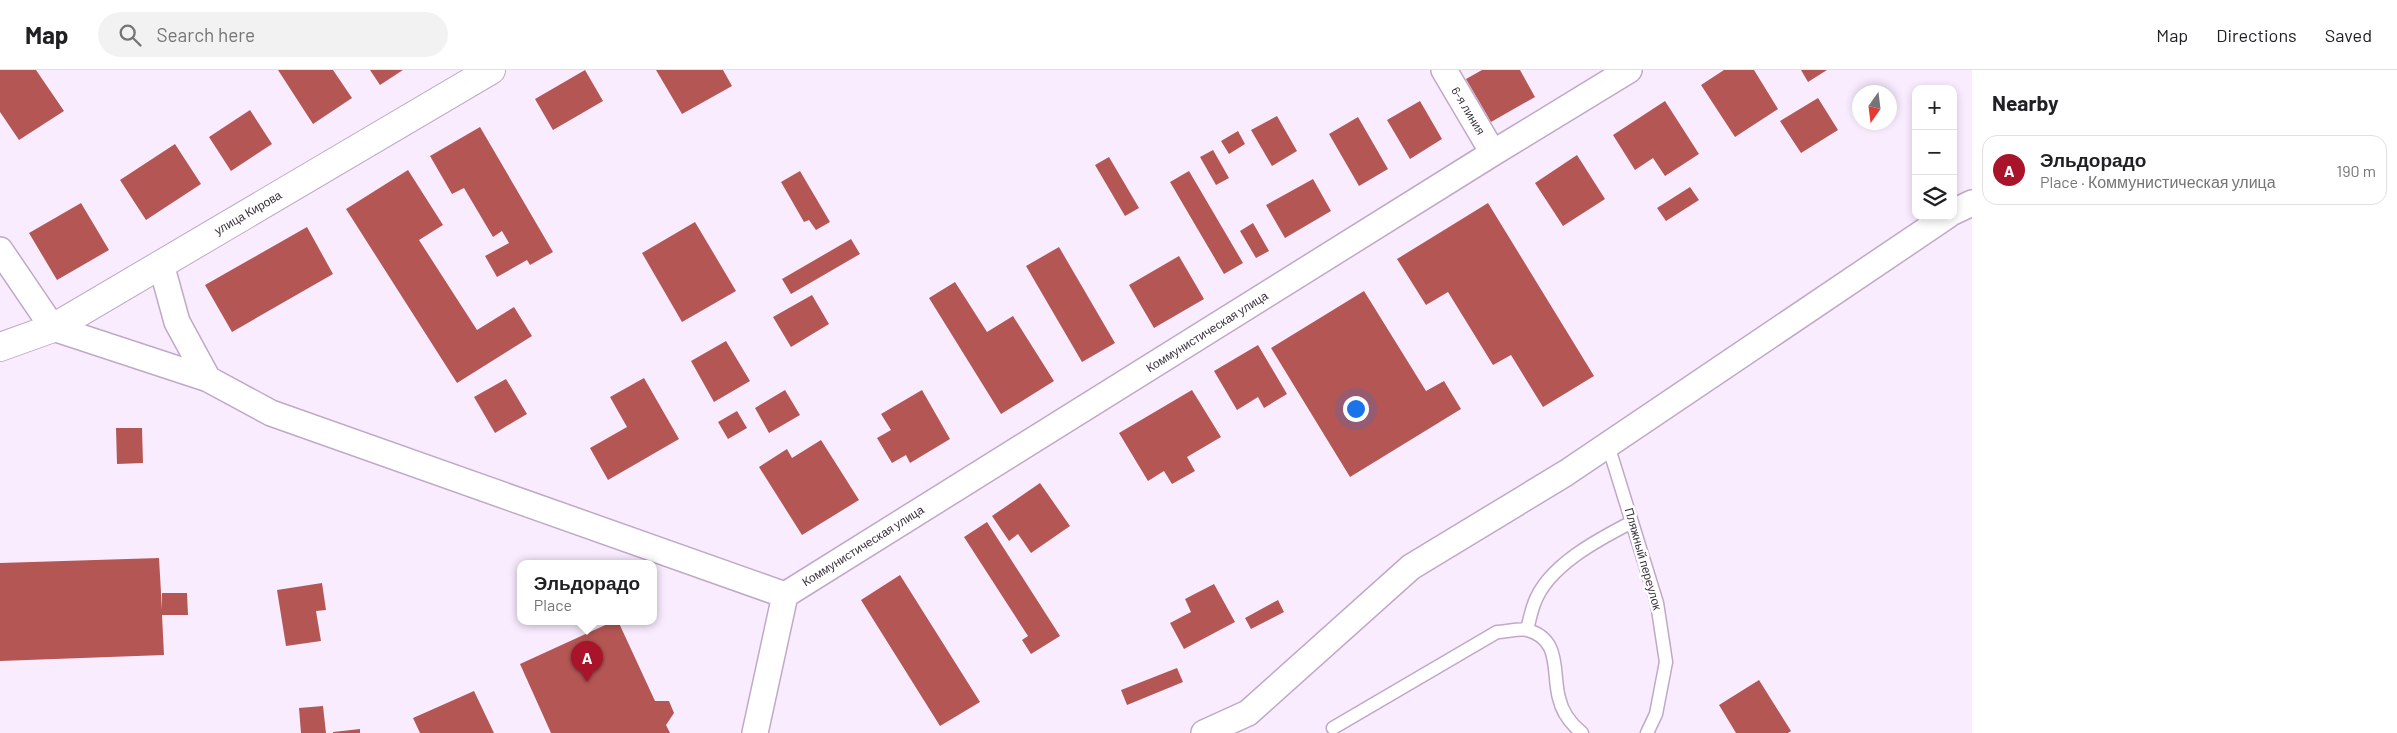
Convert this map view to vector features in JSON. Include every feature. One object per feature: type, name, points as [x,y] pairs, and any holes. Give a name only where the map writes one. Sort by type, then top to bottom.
[{"type":"street","name":"улица Кирова","points":[[0,347],[53,328],[492,70]]},
{"type":"street","name":"6-я линия","points":[[1444,70],[1493,152]]},
{"type":"street","name":"Коммунистическая улица","points":[[785,595],[1493,152],[1629,70]]},
{"type":"street","points":[[1957,210],[1972,202]]},
{"type":"street","points":[[1204,733],[1248,713],[1410,567],[1566,473],[1941,220]]},
{"type":"street","points":[[0,250],[53,328],[208,379],[271,414],[785,595],[755,733]]},
{"type":"street","points":[[161,264],[177,322],[208,379]]},
{"type":"lane","name":"Пляжный переулок","points":[[1608,445],[1658,603],[1666,662],[1656,714],[1647,733]]},
{"type":"lane","points":[[1527,630],[1534,603],[1548,579],[1592,543],[1632,522]]},
{"type":"lane","points":[[1333,728],[1497,632],[1527,630],[1545,640],[1554,656],[1559,699],[1570,723],[1582,733]]},
{"type":"building","points":[[0,70],[36,70],[64,111],[19,140],[0,112]]},
{"type":"building","points":[[278,70],[333,70],[352,98],[313,124]]},
{"type":"building","points":[[370,70],[403,70],[380,85]]},
{"type":"building","points":[[585,70],[603,101],[553,130],[535,99]]},
{"type":"building","points":[[656,70],[723,70],[732,86],[682,114]]},
{"type":"building","points":[[1482,70],[1520,70],[1535,97],[1491,122],[1466,79]]},
{"type":"building","points":[[1724,70],[1754,70],[1778,109],[1735,137],[1701,85]]},
{"type":"building","points":[[1801,70],[1827,70],[1808,82]]},
{"type":"building","points":[[1818,98],[1838,130],[1801,153],[1780,121]]},
{"type":"building","points":[[1420,101],[1442,139],[1410,159],[1387,120]]},
{"type":"building","points":[[1665,101],[1699,154],[1665,176],[1653,158],[1635,170],[1613,135]]},
{"type":"building","points":[[250,110],[272,144],[231,171],[209,137]]},
{"type":"building","points":[[1277,116],[1297,151],[1272,166],[1251,130]]},
{"type":"building","points":[[1358,117],[1388,169],[1359,186],[1329,134]]},
{"type":"building","points":[[480,127],[553,252],[530,265],[527,260],[497,277],[485,256],[509,243],[502,231],[493,237],[464,188],[452,194],[430,156]]},
{"type":"building","points":[[1238,131],[1245,144],[1229,154],[1221,141]]},
{"type":"building","points":[[175,144],[201,184],[146,220],[120,180]]},
{"type":"building","points":[[1213,150],[1229,178],[1216,185],[1200,157]]},
{"type":"building","points":[[1577,155],[1605,199],[1563,226],[1535,183]]},
{"type":"building","points":[[1109,157],[1139,208],[1125,216],[1095,165]]},
{"type":"building","points":[[408,170],[443,225],[419,240],[477,330],[514,307],[532,336],[457,383],[346,209]]},
{"type":"building","points":[[800,171],[830,222],[816,230],[809,220],[804,222],[781,182]]},
{"type":"building","points":[[1189,171],[1243,263],[1224,274],[1170,182]]},
{"type":"building","points":[[1313,179],[1331,211],[1285,238],[1266,205]]},
{"type":"building","points":[[1690,187],[1699,200],[1666,221],[1657,208]]},
{"type":"building","points":[[81,203],[109,250],[57,280],[29,233]]},
{"type":"building","points":[[1488,203],[1594,376],[1543,407],[1511,355],[1493,365],[1448,292],[1426,305],[1397,259]]},
{"type":"building","points":[[695,222],[736,291],[682,322],[642,253]]},
{"type":"building","points":[[1253,223],[1269,251],[1256,258],[1240,231]]},
{"type":"building","points":[[307,227],[333,274],[232,332],[205,285]]},
{"type":"building","points":[[851,239],[860,254],[791,294],[782,279]]},
{"type":"building","points":[[1059,247],[1115,343],[1082,362],[1026,266]]},
{"type":"building","points":[[1179,256],[1204,299],[1154,328],[1129,285]]},
{"type":"building","points":[[955,282],[987,332],[1013,316],[1054,381],[1001,414],[929,298]]},
{"type":"building","points":[[1364,291],[1426,391],[1444,381],[1461,409],[1350,477],[1271,348]]},
{"type":"building","points":[[812,295],[829,324],[791,347],[773,317]]},
{"type":"building","points":[[726,341],[750,381],[714,402],[691,361]]},
{"type":"building","points":[[1258,345],[1287,394],[1264,408],[1258,397],[1237,410],[1214,371]]},
{"type":"building","points":[[644,378],[679,439],[608,480],[590,448],[627,427],[610,397]]},
{"type":"building","points":[[506,379],[527,414],[495,433],[474,397]]},
{"type":"building","points":[[785,390],[800,415],[769,433],[755,408]]},
{"type":"building","points":[[922,390],[950,439],[910,463],[906,455],[892,463],[877,438],[891,430],[881,414]]},
{"type":"building","points":[[1192,390],[1221,437],[1187,457],[1195,471],[1172,484],[1164,471],[1148,481],[1119,433]]},
{"type":"building","points":[[737,411],[747,428],[728,439],[718,422]]},
{"type":"building","points":[[116,428],[142,428],[143,463],[117,464]]},
{"type":"building","points":[[821,440],[859,500],[802,535],[759,467],[787,449],[792,458]]},
{"type":"building","points":[[1040,483],[1070,526],[1031,553],[1018,534],[1009,541],[992,516]]},
{"type":"building","points":[[987,522],[1060,636],[1031,654],[1022,640],[1028,636],[964,537]]},
{"type":"building","points":[[159,558],[162,610],[162,593],[187,593],[188,615],[162,615],[164,655],[0,661],[0,563]]},
{"type":"building","points":[[900,575],[980,702],[940,726],[861,600]]},
{"type":"building","points":[[322,583],[326,610],[316,611],[321,641],[286,646],[277,590]]},
{"type":"building","points":[[1214,584],[1235,622],[1184,649],[1170,623],[1191,612],[1185,599]]},
{"type":"building","points":[[1278,600],[1284,612],[1251,629],[1245,618]]},
{"type":"building","points":[[605,625],[620,625],[655,701],[669,701],[674,713],[666,725],[670,733],[551,733],[520,664]]},
{"type":"building","points":[[1177,668],[1183,682],[1127,705],[1121,690]]},
{"type":"building","points":[[1759,680],[1791,731],[1788,733],[1736,733],[1719,705]]},
{"type":"building","points":[[474,691],[494,733],[420,733],[413,718]]},
{"type":"building","points":[[323,706],[326,733],[301,733],[299,708]]},
{"type":"building","points":[[360,729],[360,733],[333,733],[333,732]]},
{"type":"place","name":"Эльдорадо","points":[[587,682]]}]
